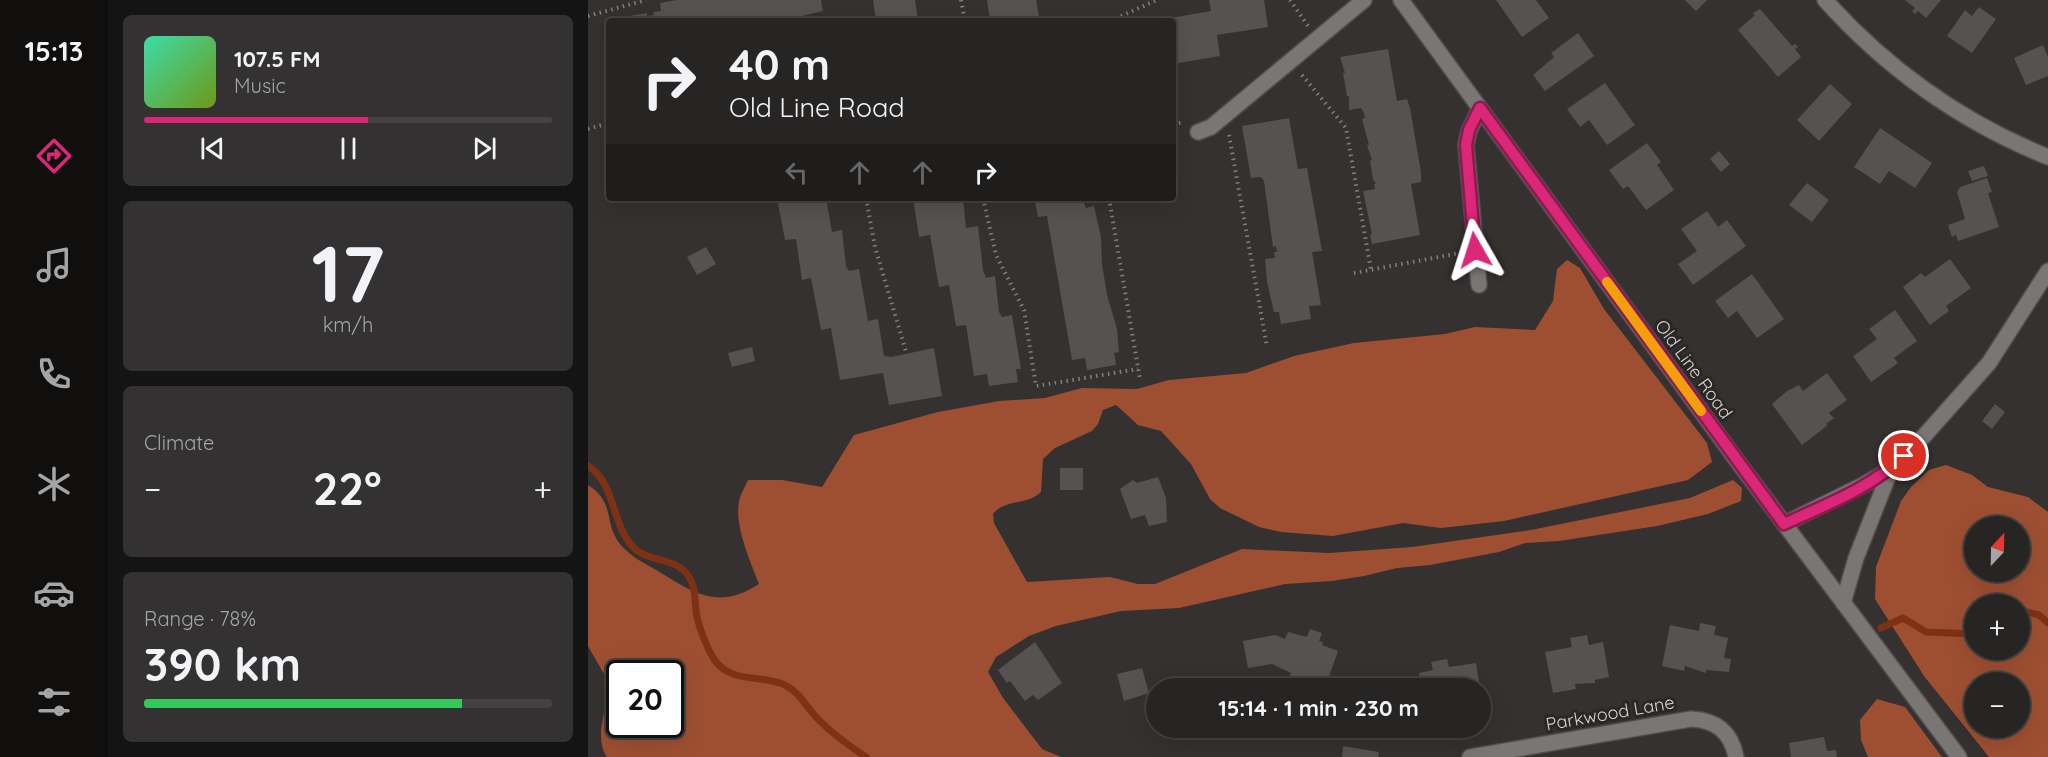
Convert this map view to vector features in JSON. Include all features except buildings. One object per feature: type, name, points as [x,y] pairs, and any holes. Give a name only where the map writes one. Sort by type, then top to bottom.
[{"type":"street","points":[[1198,132],[1212,127],[1364,0]]},
{"type":"street","name":"Old Line Road","points":[[1401,0],[1784,524],[1959,757]]},
{"type":"street","points":[[1825,0],[1849,27],[1910,81],[1985,128],[2048,157]]},
{"type":"street","points":[[1479,285],[1466,145],[1469,130],[1480,108]]},
{"type":"street","points":[[1784,524],[1840,498],[1891,469],[1942,418],[1989,363],[2048,271]]},
{"type":"street","points":[[1843,603],[1860,548],[1891,469]]},
{"type":"street","name":"Parkwood Lane","points":[[1470,757],[1691,719],[1714,723],[1724,730],[1736,757]]},
{"type":"path","points":[[588,16],[646,0]]},
{"type":"path","points":[[961,0],[964,18]]},
{"type":"path","points":[[1117,18],[1157,0]]},
{"type":"path","points":[[1290,0],[1317,38]]},
{"type":"path","points":[[1292,81],[1314,62],[1304,49]]},
{"type":"path","points":[[1301,73],[1346,128],[1371,270]]},
{"type":"path","points":[[588,129],[606,124]]},
{"type":"path","points":[[1229,132],[1266,348]]},
{"type":"path","points":[[867,201],[875,247],[906,352]]},
{"type":"path","points":[[984,201],[996,255],[1024,310],[1036,386],[1138,369]]},
{"type":"path","points":[[1110,201],[1140,379]]},
{"type":"path","points":[[1354,273],[1475,250]]},
{"type":"shaded area","points":[[1567,260],[1580,268],[1604,309],[1707,443],[1712,462],[1688,480],[1504,521],[1441,528],[1403,523],[1333,536],[1281,532],[1259,527],[1220,508],[1210,499],[1191,464],[1161,431],[1138,425],[1116,405],[1103,410],[1098,424],[1092,431],[1055,448],[1043,459],[1041,492],[1029,499],[998,509],[993,514],[994,523],[1027,582],[1110,577],[1138,584],[1155,584],[1242,549],[1329,553],[1412,547],[1531,530],[1690,498],[1733,480],[1742,488],[1741,501],[1708,514],[1657,526],[1559,541],[1525,543],[1499,552],[1332,581],[1285,584],[1179,608],[1121,611],[1056,626],[1029,636],[996,657],[988,672],[1003,698],[1042,749],[1061,757],[607,757],[603,750],[601,732],[606,704],[606,738],[684,738],[684,660],[606,660],[606,678],[588,646],[588,485],[597,492],[606,506],[612,528],[620,544],[633,556],[696,592],[707,596],[732,596],[759,584],[744,544],[739,522],[740,499],[748,480],[782,480],[822,487],[854,435],[938,412],[999,401],[1045,398],[1082,388],[1137,389],[1169,380],[1246,373],[1294,356],[1354,343],[1445,334],[1475,327],[1535,330],[1553,301],[1557,269]]},
{"type":"shaded area","points":[[1946,465],[1972,475],[1988,487],[2028,497],[2048,512],[2048,757],[1989,757],[1974,738],[2030,738],[2030,672],[1964,672],[1964,726],[1924,676],[1875,599],[1876,567],[1901,501],[1911,487],[1929,470]]},
{"type":"shaded area","points":[[1877,699],[1905,707],[1942,757],[1868,757],[1861,740],[1860,720]]},
{"type":"waterway","points":[[588,466],[604,483],[621,528],[634,548],[647,556],[677,566],[689,577],[693,586],[697,617],[702,633],[711,655],[721,667],[737,675],[776,682],[790,688],[828,728],[866,757]]},
{"type":"waterway","points":[[2030,613],[2039,615],[2048,623]]},
{"type":"waterway","points":[[1881,628],[1903,618],[1926,632],[1964,634]]},
{"type":"slow traffic","points":[[1607,282],[1701,411]]},
{"type":"route","points":[[1475,250],[1466,145],[1469,130],[1480,108],[1784,524],[1852,492],[1891,469],[1904,456]]}]
